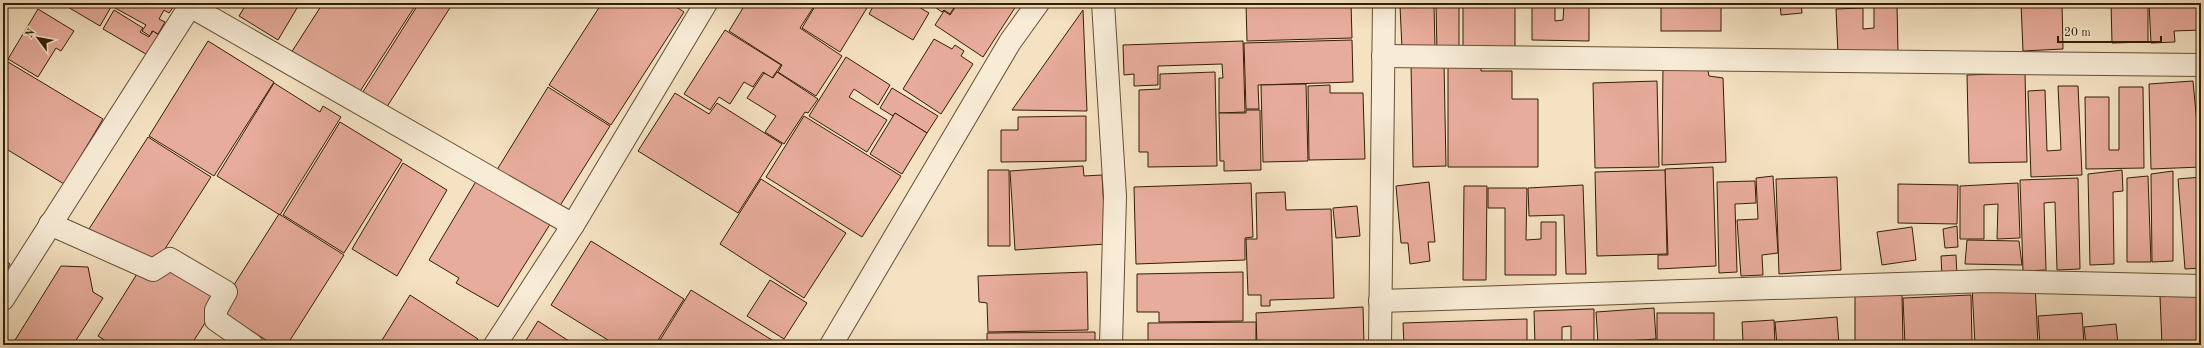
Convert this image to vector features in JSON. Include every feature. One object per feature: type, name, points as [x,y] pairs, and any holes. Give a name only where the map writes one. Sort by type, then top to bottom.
[{"type":"street","points":[[495,345],[572,225],[706,3]]},
{"type":"street","points":[[831,345],[1010,42],[1038,3]]},
{"type":"street","points":[[1103,3],[1115,196],[1111,345]]},
{"type":"street","points":[[1380,345],[1384,3]]},
{"type":"street","points":[[3,299],[191,4],[572,225]]},
{"type":"street","points":[[1383,56],[2201,65]]},
{"type":"street","points":[[50,224],[153,270],[170,260],[226,292],[216,310],[216,320],[252,345]]},
{"type":"street","points":[[1380,301],[1989,281],[2201,286]]},
{"type":"building","points":[[61,3],[104,3],[111,7],[100,26]]},
{"type":"building","points":[[106,3],[170,3],[174,6],[169,13],[164,10],[159,19],[165,22],[158,34],[152,31],[150,36],[142,31],[146,25]]},
{"type":"building","points":[[247,3],[300,3],[278,40],[239,16]]},
{"type":"building","points":[[323,3],[417,3],[357,96],[291,53]]},
{"type":"building","points":[[419,3],[453,3],[383,113],[359,98]]},
{"type":"building","points":[[602,3],[670,3],[684,12],[611,125],[549,85]]},
{"type":"building","points":[[746,3],[816,3],[800,28],[842,56],[816,96],[778,72],[782,65],[729,31]]},
{"type":"building","points":[[817,3],[870,3],[840,52],[802,28]]},
{"type":"building","points":[[875,3],[912,3],[929,13],[913,40],[869,14]]},
{"type":"building","points":[[929,3],[957,3],[950,14],[944,10],[942,12]]},
{"type":"building","points":[[958,3],[1018,3],[983,57],[935,25],[944,11],[950,15]]},
{"type":"building","points":[[1177,3],[1177,4],[1130,4]]},
{"type":"building","points":[[1246,3],[1351,3],[1352,38],[1247,41]]},
{"type":"building","points":[[1436,3],[1459,3],[1459,53],[1437,53]]},
{"type":"building","points":[[1463,3],[1515,3],[1515,53],[1463,54]]},
{"type":"building","points":[[1532,3],[1555,3],[1555,21],[1563,20],[1564,3],[1589,3],[1589,41],[1532,40]]},
{"type":"building","points":[[1661,3],[1721,3],[1721,31],[1661,31]]},
{"type":"building","points":[[1780,3],[1801,3],[1802,13],[1781,15]]},
{"type":"building","points":[[2021,3],[2062,3],[2063,49],[2023,51]]},
{"type":"building","points":[[2111,3],[2148,3],[2148,42],[2112,43]]},
{"type":"building","points":[[2149,3],[2201,3],[2201,30],[2174,31],[2175,42],[2151,43]]},
{"type":"building","points":[[1434,5],[1435,48],[1402,49],[1400,6]]},
{"type":"building","points":[[1897,5],[1898,52],[1838,54],[1836,9],[1863,8],[1863,29],[1874,28],[1874,6]]},
{"type":"building","points":[[38,9],[74,31],[61,51],[56,48],[38,77],[8,59]]},
{"type":"building","points":[[114,10],[143,28],[140,32],[149,37],[153,31],[162,37],[151,57],[103,29]]},
{"type":"building","points":[[1083,10],[1087,111],[1012,110]]},
{"type":"building","points":[[725,30],[781,65],[772,78],[763,72],[753,87],[744,82],[730,104],[719,97],[710,110],[684,94]]},
{"type":"building","points":[[934,39],[952,49],[955,45],[964,51],[961,56],[973,64],[941,114],[903,89]]},
{"type":"building","points":[[1352,40],[1353,82],[1258,85],[1259,109],[1246,109],[1244,43]]},
{"type":"building","points":[[208,41],[274,82],[214,176],[149,136]]},
{"type":"building","points":[[1243,41],[1245,112],[1219,113],[1219,78],[1223,78],[1222,64],[1158,66],[1158,85],[1134,86],[1134,74],[1124,75],[1123,45]]},
{"type":"building","points":[[846,57],[890,85],[878,105],[854,89],[849,97],[887,120],[867,152],[809,116]]},
{"type":"building","points":[[3,59],[103,119],[64,184],[3,147]]},
{"type":"building","points":[[1706,61],[1709,76],[1723,78],[1726,162],[1662,165],[1663,64]]},
{"type":"building","points":[[1448,62],[1481,62],[1481,71],[1512,71],[1512,99],[1538,99],[1538,167],[1448,167]]},
{"type":"building","points":[[1444,63],[1446,166],[1413,167],[1411,64]]},
{"type":"building","points":[[777,72],[818,99],[808,113],[805,112],[784,144],[765,132],[776,116],[747,98],[764,73],[773,78]]},
{"type":"building","points":[[1215,72],[1217,166],[1148,167],[1148,152],[1139,152],[1139,90],[1160,89],[1160,74]]},
{"type":"building","points":[[2025,73],[2027,162],[1969,163],[1967,75]]},
{"type":"building","points":[[1657,81],[1659,167],[1595,168],[1593,83]]},
{"type":"building","points":[[2193,81],[2201,167],[2151,169],[2149,84]]},
{"type":"building","points":[[274,83],[320,112],[323,106],[341,117],[280,215],[217,176]]},
{"type":"building","points":[[1306,84],[1308,161],[1263,162],[1261,85]]},
{"type":"building","points":[[1330,85],[1330,93],[1363,93],[1365,159],[1309,160],[1308,86]]},
{"type":"building","points":[[2058,86],[2078,86],[2082,175],[2031,177],[2028,91],[2045,90],[2047,151],[2061,150]]},
{"type":"building","points":[[548,87],[610,126],[556,212],[495,173]]},
{"type":"building","points":[[2119,87],[2143,87],[2144,168],[2086,169],[2085,97],[2109,97],[2109,150],[2119,150]]},
{"type":"building","points":[[892,88],[938,116],[927,133],[895,113],[893,116],[880,108]]},
{"type":"building","points":[[675,93],[709,114],[717,103],[782,144],[738,213],[638,151]]},
{"type":"building","points":[[1246,110],[1260,110],[1261,170],[1224,171],[1224,161],[1220,161],[1219,113],[1246,113]]},
{"type":"building","points":[[895,113],[927,133],[902,174],[870,154]]},
{"type":"building","points":[[804,116],[901,176],[862,237],[766,177]]},
{"type":"building","points":[[1086,116],[1086,161],[1001,162],[1001,130],[1018,130],[1018,117]]},
{"type":"building","points":[[340,122],[402,160],[344,253],[283,215]]},
{"type":"building","points":[[148,137],[211,177],[152,269],[89,229]]},
{"type":"building","points":[[403,163],[447,190],[397,276],[352,249]]},
{"type":"building","points":[[1083,166],[1084,176],[1102,175],[1106,244],[1015,250],[1010,171]]},
{"type":"building","points":[[1713,167],[1716,266],[1658,269],[1658,255],[1668,255],[1665,169]]},
{"type":"building","points":[[988,170],[1009,170],[1010,246],[988,246]]},
{"type":"building","points":[[1665,170],[1667,254],[1597,256],[1595,172]]},
{"type":"building","points":[[2122,170],[2123,191],[2113,192],[2114,264],[2090,265],[2088,174]]},
{"type":"building","points":[[2173,171],[2173,261],[2152,262],[2151,174]]},
{"type":"building","points":[[481,173],[554,218],[498,307],[456,283],[459,278],[429,260]]},
{"type":"building","points":[[1773,176],[1778,253],[1762,255],[1763,275],[1741,276],[1737,220],[1758,219],[1756,178]]},
{"type":"building","points":[[2148,176],[2151,262],[2127,262],[2127,178]]},
{"type":"building","points":[[1837,177],[1841,270],[1779,274],[1776,179]]},
{"type":"building","points":[[2201,177],[2201,268],[2185,269],[2178,179]]},
{"type":"building","points":[[2078,178],[2080,269],[2057,270],[2055,202],[2044,203],[2046,270],[2023,271],[2020,180]]},
{"type":"building","points":[[761,179],[846,233],[804,298],[720,244]]},
{"type":"building","points":[[1755,181],[1756,203],[1735,204],[1737,272],[1719,273],[1717,182]]},
{"type":"building","points":[[1429,182],[1435,242],[1428,242],[1430,261],[1410,264],[1408,243],[1401,243],[1396,186]]},
{"type":"building","points":[[1251,183],[1253,237],[1245,238],[1245,260],[1136,264],[1134,187]]},
{"type":"building","points":[[2018,183],[2020,238],[1997,239],[1998,204],[1984,205],[1984,239],[1960,239],[1960,186]]},
{"type":"building","points":[[1898,184],[1958,185],[1957,224],[1898,223]]},
{"type":"building","points":[[1583,185],[1586,274],[1566,274],[1564,215],[1529,216],[1528,188]]},
{"type":"building","points":[[1464,186],[1487,186],[1486,280],[1463,280]]},
{"type":"building","points":[[1488,188],[1527,188],[1526,240],[1541,239],[1541,222],[1556,222],[1556,275],[1505,275],[1505,208],[1488,208]]},
{"type":"building","points":[[1285,192],[1286,210],[1331,209],[1334,298],[1270,300],[1270,306],[1261,306],[1261,295],[1248,295],[1246,239],[1257,239],[1256,193]]},
{"type":"building","points":[[1357,206],[1360,236],[1336,238],[1333,208]]},
{"type":"building","points":[[279,214],[344,255],[287,345],[274,345],[218,310]]},
{"type":"building","points":[[1957,226],[1958,247],[1945,248],[1943,229]]},
{"type":"building","points":[[1912,227],[1916,260],[1882,265],[1877,232]]},
{"type":"building","points":[[1967,240],[2019,241],[2022,265],[1965,264]]},
{"type":"building","points":[[591,241],[684,299],[655,345],[616,345],[551,305]]},
{"type":"building","points":[[1956,255],[1957,276],[1942,277],[1941,256]]},
{"type":"building","points":[[3,259],[10,264],[3,276]]},
{"type":"building","points":[[170,262],[219,301],[191,345],[112,345],[98,336],[142,266],[160,279]]},
{"type":"building","points":[[61,266],[88,267],[93,292],[103,298],[73,345],[12,345]]},
{"type":"building","points":[[1087,272],[1088,330],[988,332],[987,303],[979,302],[978,276]]},
{"type":"building","points":[[1243,272],[1243,321],[1159,322],[1159,312],[1137,312],[1137,274]]},
{"type":"building","points":[[770,280],[807,303],[784,339],[747,316]]},
{"type":"building","points":[[2035,283],[2038,345],[1975,345],[1972,286]]},
{"type":"building","points":[[691,290],[780,345],[657,345]]},
{"type":"building","points":[[2201,294],[2201,345],[2162,345],[2160,296]]},
{"type":"building","points":[[410,295],[478,339],[474,345],[379,345]]},
{"type":"building","points":[[1902,295],[1903,345],[1855,345],[1855,296]]},
{"type":"building","points":[[1971,295],[1972,345],[1905,345],[1903,298]]},
{"type":"building","points":[[1363,307],[1364,345],[1257,345],[1256,313]]},
{"type":"building","points":[[1654,308],[1656,339],[1598,343],[1596,312]]},
{"type":"building","points":[[1594,309],[1594,345],[1571,345],[1571,326],[1562,327],[1562,345],[1535,345],[1534,311]]},
{"type":"building","points":[[1657,313],[1714,313],[1714,345],[1657,345]]},
{"type":"building","points":[[2082,313],[2084,345],[2040,345],[2038,316]]},
{"type":"building","points":[[1837,317],[1839,345],[1777,345],[1775,322]]},
{"type":"building","points":[[1527,319],[1527,345],[1404,345],[1403,323]]},
{"type":"building","points":[[1774,320],[1775,345],[1736,345],[1736,341],[1743,341],[1742,322]]},
{"type":"building","points":[[538,321],[575,345],[523,345]]},
{"type":"building","points":[[1256,322],[1256,345],[1148,345],[1148,323]]},
{"type":"building","points":[[2116,324],[2118,345],[2086,345],[2084,327]]},
{"type":"building","points":[[1095,332],[1095,345],[987,345],[987,333]]},
{"type":"building","points":[[1654,342],[1655,345],[1628,345],[1628,343]]},
{"type":"building","points":[[1735,342],[1735,345],[1714,345],[1714,343]]},
{"type":"building","points":[[1619,344],[1619,345],[1596,345]]}]
